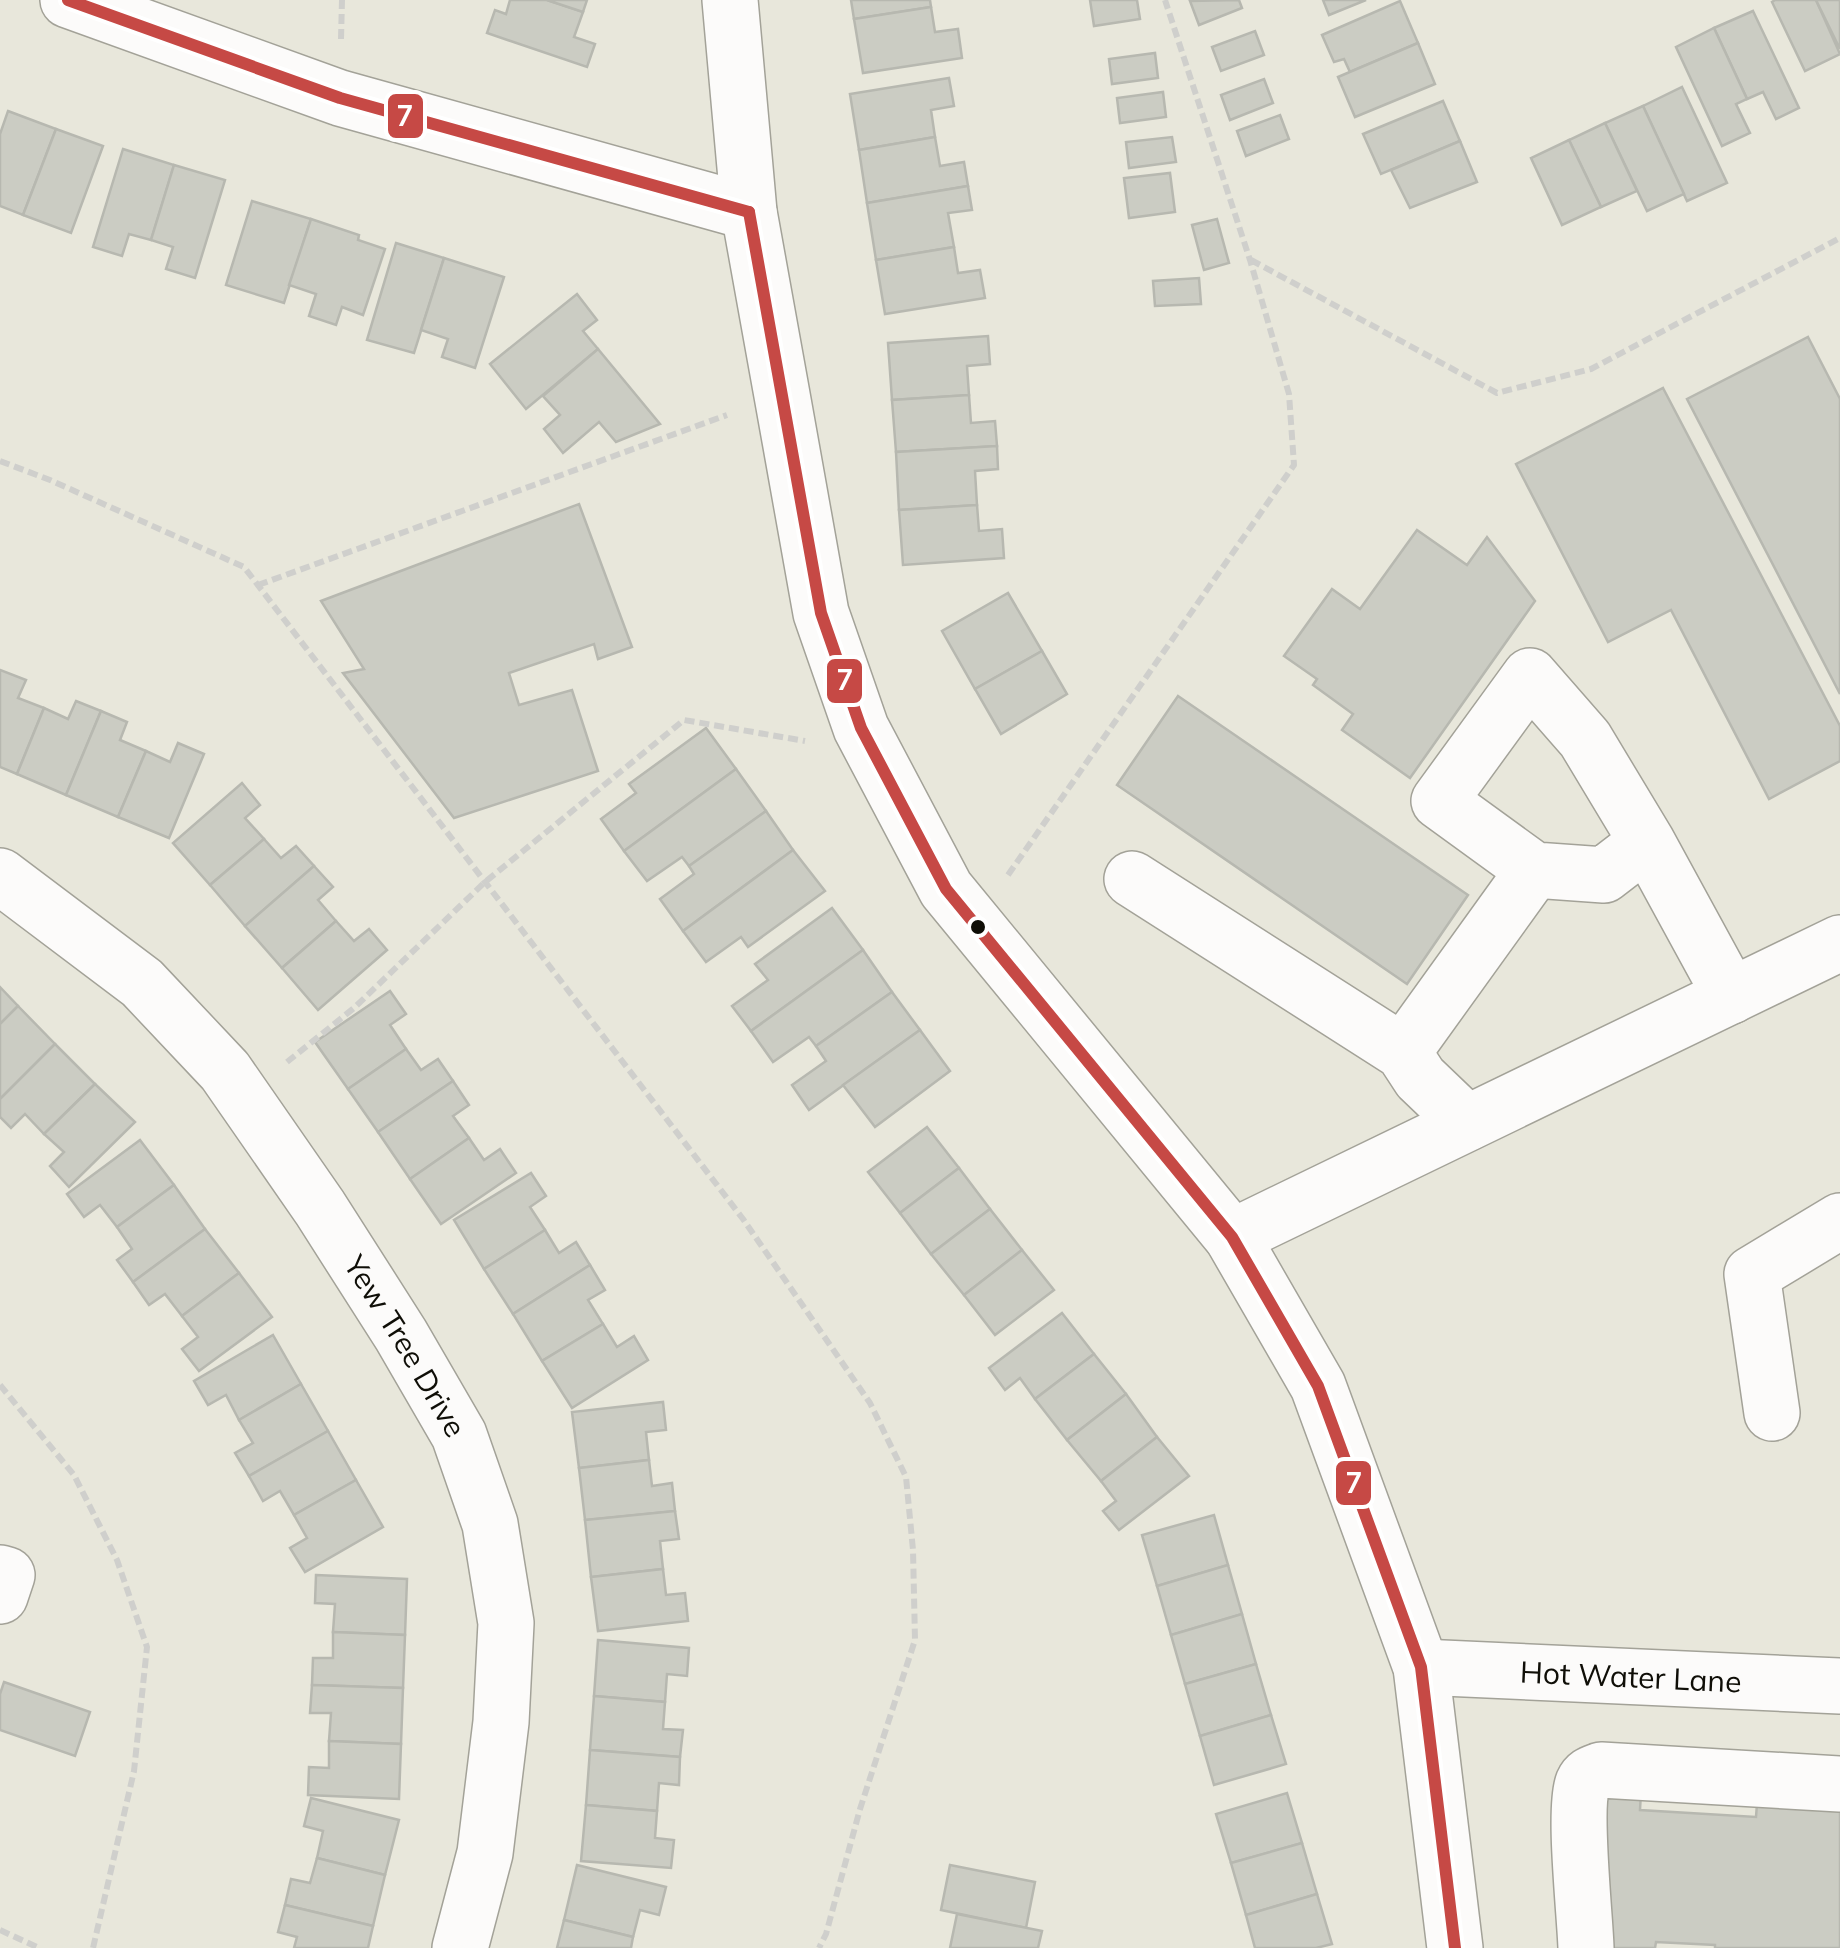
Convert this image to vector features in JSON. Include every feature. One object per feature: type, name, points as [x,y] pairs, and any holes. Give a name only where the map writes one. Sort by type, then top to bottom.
[{"type":"street","points":[[68,0],[340,98],[749,212]]},
{"type":"street","points":[[730,0],[749,212],[821,613],[861,728],[946,890],[1232,1237],[1318,1386],[1422,1667],[1446,1946]]},
{"type":"street","points":[[1647,842],[1604,875],[1534,870],[1440,801],[1530,676],[1585,740],[1647,842],[1731,996]]},
{"type":"street","points":[[1403,1052],[1534,870]]},
{"type":"street","name":"Yew Tree Drive","points":[[0,876],[142,982],[225,1072],[320,1208],[459,1435],[490,1524],[506,1623],[501,1722],[485,1853],[460,1948]]},
{"type":"street","points":[[1132,878],[1403,1052],[1420,1078],[1467,1123]]},
{"type":"street","points":[[1232,1237],[1840,943]]},
{"type":"street","points":[[1772,1413],[1752,1274],[1840,1221]]},
{"type":"street","points":[[0,1573],[6,1575],[0,1596]]},
{"type":"street","name":"Hot Water Lane","points":[[1422,1667],[1840,1686]]},
{"type":"street","points":[[1586,1948],[1579,1810],[1582,1785],[1588,1776],[1601,1770],[1840,1784]]},
{"type":"path","points":[[974,924],[1294,465],[1289,394],[1250,260],[1165,0]]},
{"type":"path","points":[[1250,260],[1497,393],[1591,369],[1840,238]]},
{"type":"path","points":[[258,585],[782,394]]},
{"type":"path","points":[[0,461],[244,567],[743,1219],[870,1404],[906,1477],[914,1550],[914,1640],[826,1934],[818,1948]]},
{"type":"path","points":[[243,1096],[354,1008],[486,882],[684,720],[875,754]]},
{"type":"path","points":[[0,1385],[74,1475],[117,1560],[148,1647],[134,1772],[93,1948]]},
{"type":"path","points":[[0,1930],[40,1948]]},
{"type":"building","points":[[510,0],[547,0],[583,12],[574,37],[595,44],[587,67],[487,33],[495,10],[506,14]]},
{"type":"building","points":[[547,0],[587,0],[583,12]]},
{"type":"building","points":[[851,0],[930,0],[931,7],[854,19]]},
{"type":"building","points":[[1090,0],[1137,0],[1140,19],[1094,26]]},
{"type":"building","points":[[1239,0],[1242,8],[1199,25],[1190,1]]},
{"type":"building","points":[[1323,0],[1366,0],[1329,15]]},
{"type":"building","points":[[1816,0],[1840,54],[1805,71],[1772,2]]},
{"type":"building","points":[[1816,0],[1840,0],[1840,49]]},
{"type":"building","points":[[1400,1],[1418,43],[1350,72],[1344,59],[1334,62],[1322,35]]},
{"type":"building","points":[[931,7],[935,32],[958,29],[962,58],[863,73],[854,19]]},
{"type":"building","points":[[1753,11],[1799,108],[1776,119],[1763,92],[1747,99],[1714,28]]},
{"type":"building","points":[[1714,28],[1747,99],[1736,104],[1750,133],[1722,146],[1676,47]]},
{"type":"building","points":[[1255,31],[1264,55],[1221,71],[1212,47]]},
{"type":"building","points":[[1418,43],[1435,84],[1355,117],[1338,77]]},
{"type":"building","points":[[1155,53],[1158,78],[1112,84],[1109,59]]},
{"type":"building","points":[[949,78],[954,106],[931,110],[935,137],[859,150],[850,94]]},
{"type":"building","points":[[1264,79],[1273,103],[1230,120],[1221,95]]},
{"type":"building","points":[[1682,87],[1727,183],[1687,201],[1643,106]]},
{"type":"building","points":[[1163,92],[1166,117],[1120,123],[1117,98]]},
{"type":"building","points":[[1443,101],[1460,141],[1381,174],[1363,134]]},
{"type":"building","points":[[1643,106],[1684,194],[1647,211],[1605,123]]},
{"type":"building","points":[[8,111],[56,129],[23,215],[0,206],[0,134]]},
{"type":"building","points":[[1280,115],[1289,139],[1246,156],[1237,131]]},
{"type":"building","points":[[1605,123],[1637,191],[1601,207],[1569,140]]},
{"type":"building","points":[[56,129],[103,146],[71,233],[23,215]]},
{"type":"building","points":[[935,137],[940,166],[964,162],[968,186],[867,203],[859,150]]},
{"type":"building","points":[[1172,137],[1176,162],[1129,168],[1126,142]]},
{"type":"building","points":[[1569,140],[1601,207],[1562,225],[1531,158]]},
{"type":"building","points":[[1460,141],[1477,182],[1410,208],[1391,170]]},
{"type":"building","points":[[123,149],[174,165],[151,240],[129,234],[122,256],[93,247]]},
{"type":"building","points":[[174,165],[225,180],[195,278],[166,269],[173,247],[151,240]]},
{"type":"building","points":[[1170,173],[1175,212],[1129,218],[1124,178]]},
{"type":"building","points":[[968,186],[972,210],[948,213],[954,247],[876,260],[867,203]]},
{"type":"building","points":[[252,201],[311,219],[284,303],[226,285]]},
{"type":"building","points":[[311,219],[359,235],[358,240],[385,249],[363,315],[342,307],[336,325],[309,316],[316,294],[289,285]]},
{"type":"building","points":[[1217,219],[1229,263],[1204,270],[1192,225]]},
{"type":"building","points":[[396,243],[444,258],[414,353],[367,340]]},
{"type":"building","points":[[954,247],[958,273],[980,270],[985,298],[885,314],[876,260]]},
{"type":"building","points":[[444,258],[504,277],[475,368],[442,357],[448,339],[421,330]]},
{"type":"building","points":[[1199,278],[1201,304],[1155,306],[1153,281]]},
{"type":"building","points":[[577,294],[597,320],[583,331],[598,349],[526,409],[490,364]]},
{"type":"building","points":[[988,336],[990,364],[967,366],[969,395],[892,400],[888,343]]},
{"type":"building","points":[[1808,337],[1840,399],[1840,694],[1687,399]]},
{"type":"building","points":[[598,349],[660,424],[616,442],[599,422],[563,453],[544,429],[560,415],[543,396]]},
{"type":"building","points":[[1663,388],[1840,726],[1840,761],[1769,799],[1671,610],[1608,642],[1516,464]]},
{"type":"building","points":[[969,395],[971,423],[995,421],[997,446],[896,452],[892,400]]},
{"type":"building","points":[[997,446],[998,469],[975,471],[977,505],[899,510],[896,452]]},
{"type":"building","points":[[579,504],[632,647],[598,659],[594,644],[509,673],[519,705],[572,690],[598,771],[454,818],[343,673],[364,669],[321,601]]},
{"type":"building","points":[[977,505],[979,531],[1002,529],[1004,558],[903,565],[899,510]]},
{"type":"building","points":[[1417,530],[1467,565],[1487,537],[1535,601],[1410,778],[1342,730],[1353,714],[1313,685],[1317,679],[1284,656],[1332,589],[1360,609]]},
{"type":"building","points":[[1008,593],[1042,651],[975,689],[942,631]]},
{"type":"building","points":[[1042,651],[1067,694],[1001,734],[975,689]]},
{"type":"building","points":[[0,670],[26,680],[18,698],[44,708],[17,774],[0,767]]},
{"type":"building","points":[[1178,696],[1468,895],[1407,984],[1117,785]]},
{"type":"building","points":[[76,701],[101,711],[66,795],[17,774],[44,708],[68,719]]},
{"type":"building","points":[[101,711],[127,722],[120,740],[146,751],[118,817],[66,795]]},
{"type":"building","points":[[706,728],[736,769],[624,851],[601,819],[636,793],[629,784]]},
{"type":"building","points":[[178,743],[204,754],[169,838],[118,817],[146,751],[170,762]]},
{"type":"building","points":[[736,769],[766,811],[689,866],[682,857],[647,881],[624,851]]},
{"type":"building","points":[[242,783],[260,805],[245,818],[264,839],[210,885],[173,843]]},
{"type":"building","points":[[766,811],[793,850],[683,931],[660,899],[694,874],[689,866]]},
{"type":"building","points":[[264,839],[281,858],[296,846],[314,866],[245,926],[210,885]]},
{"type":"building","points":[[793,850],[825,891],[748,947],[741,937],[706,962],[683,931]]},
{"type":"building","points":[[314,866],[333,887],[318,900],[336,921],[282,968],[245,926]]},
{"type":"building","points":[[832,908],[863,950],[751,1031],[732,1006],[768,980],[755,964]]},
{"type":"building","points":[[336,921],[354,941],[369,929],[387,950],[318,1010],[282,968]]},
{"type":"building","points":[[863,950],[892,992],[816,1046],[809,1037],[773,1062],[751,1031]]},
{"type":"building","points":[[0,987],[18,1006],[0,1024]]},
{"type":"building","points":[[390,991],[406,1014],[390,1025],[406,1049],[348,1089],[315,1042]]},
{"type":"building","points":[[892,992],[920,1030],[809,1110],[792,1085],[826,1061],[816,1046]]},
{"type":"building","points":[[18,1006],[55,1044],[0,1099],[0,1024]]},
{"type":"building","points":[[920,1030],[950,1071],[875,1127],[843,1085]]},
{"type":"building","points":[[55,1044],[95,1084],[44,1134],[25,1114],[11,1128],[0,1117],[0,1099]]},
{"type":"building","points":[[406,1049],[421,1070],[438,1059],[453,1081],[378,1132],[348,1089]]},
{"type":"building","points":[[453,1081],[469,1105],[453,1116],[469,1138],[410,1179],[378,1132]]},
{"type":"building","points":[[95,1084],[135,1122],[69,1187],[50,1166],[64,1152],[44,1134]]},
{"type":"building","points":[[927,1127],[959,1168],[900,1213],[868,1172]]},
{"type":"building","points":[[469,1138],[484,1160],[500,1149],[516,1173],[441,1224],[410,1179]]},
{"type":"building","points":[[140,1140],[174,1185],[117,1227],[100,1205],[84,1217],[67,1194]]},
{"type":"building","points":[[959,1168],[990,1209],[931,1254],[900,1213]]},
{"type":"building","points":[[531,1173],[546,1196],[530,1207],[545,1230],[484,1269],[454,1220]]},
{"type":"building","points":[[174,1185],[205,1229],[133,1282],[117,1260],[132,1249],[117,1227]]},
{"type":"building","points":[[990,1209],[1022,1250],[964,1295],[931,1254]]},
{"type":"building","points":[[205,1229],[239,1273],[182,1316],[165,1294],[149,1305],[133,1282]]},
{"type":"building","points":[[545,1230],[559,1253],[576,1242],[590,1265],[513,1314],[484,1269]]},
{"type":"building","points":[[1022,1250],[1054,1290],[995,1335],[964,1295]]},
{"type":"building","points":[[590,1265],[605,1290],[588,1300],[603,1324],[542,1361],[513,1314]]},
{"type":"building","points":[[239,1273],[272,1317],[199,1371],[182,1349],[198,1337],[182,1316]]},
{"type":"building","points":[[1062,1313],[1094,1354],[1035,1399],[1020,1378],[1005,1390],[989,1368]]},
{"type":"building","points":[[603,1324],[617,1347],[634,1336],[648,1360],[572,1408],[542,1361]]},
{"type":"building","points":[[273,1335],[301,1384],[239,1420],[226,1395],[208,1405],[194,1381]]},
{"type":"building","points":[[1094,1354],[1126,1394],[1067,1440],[1035,1399]]},
{"type":"building","points":[[301,1384],[328,1431],[249,1476],[235,1453],[253,1443],[239,1420]]},
{"type":"building","points":[[1126,1394],[1157,1437],[1101,1481],[1067,1440]]},
{"type":"building","points":[[663,1402],[666,1430],[646,1432],[649,1460],[579,1468],[572,1412]]},
{"type":"building","points":[[328,1431],[356,1480],[294,1515],[280,1491],[263,1501],[249,1476]]},
{"type":"building","points":[[1157,1437],[1189,1476],[1119,1530],[1103,1511],[1116,1501],[1101,1481]]},
{"type":"building","points":[[649,1460],[652,1486],[672,1483],[675,1511],[585,1520],[579,1468]]},
{"type":"building","points":[[356,1480],[383,1527],[305,1572],[290,1548],[307,1538],[294,1515]]},
{"type":"building","points":[[675,1511],[679,1539],[660,1541],[663,1569],[591,1577],[585,1520]]},
{"type":"building","points":[[1214,1515],[1228,1565],[1157,1586],[1142,1535]]},
{"type":"building","points":[[1228,1565],[1242,1614],[1171,1635],[1157,1586]]},
{"type":"building","points":[[663,1569],[666,1595],[685,1593],[688,1621],[598,1631],[591,1577]]},
{"type":"building","points":[[316,1575],[407,1579],[405,1635],[333,1632],[335,1604],[315,1603]]},
{"type":"building","points":[[1242,1614],[1256,1664],[1185,1684],[1171,1635]]},
{"type":"building","points":[[333,1632],[405,1635],[403,1688],[312,1685],[313,1658],[333,1658]]},
{"type":"building","points":[[598,1640],[689,1648],[687,1676],[667,1674],[665,1702],[594,1696]]},
{"type":"building","points":[[1256,1664],[1271,1715],[1200,1736],[1185,1684]]},
{"type":"building","points":[[4,1682],[90,1712],[75,1756],[0,1730]]},
{"type":"building","points":[[312,1685],[403,1688],[401,1744],[329,1741],[331,1713],[310,1713]]},
{"type":"building","points":[[594,1696],[665,1702],[663,1729],[683,1730],[680,1757],[590,1750]]},
{"type":"building","points":[[1271,1715],[1286,1764],[1214,1785],[1200,1736]]},
{"type":"building","points":[[329,1741],[401,1744],[399,1799],[308,1795],[309,1767],[329,1768]]},
{"type":"building","points":[[590,1750],[680,1757],[679,1785],[659,1783],[657,1811],[586,1805]]},
{"type":"building","points":[[1601,1789],[1641,1792],[1640,1810],[1756,1817],[1757,1804],[1840,1809],[1840,1948],[1715,1948],[1656,1942],[1655,1948],[1592,1948]]},
{"type":"building","points":[[1287,1793],[1302,1843],[1231,1863],[1216,1814]]},
{"type":"building","points":[[311,1798],[399,1820],[385,1875],[317,1858],[323,1831],[304,1826]]},
{"type":"building","points":[[586,1805],[657,1811],[655,1838],[674,1840],[671,1868],[581,1861]]},
{"type":"building","points":[[1302,1843],[1317,1894],[1246,1915],[1231,1863]]},
{"type":"building","points":[[317,1858],[385,1875],[373,1926],[285,1905],[291,1879],[310,1883]]},
{"type":"building","points":[[577,1865],[666,1887],[659,1915],[640,1910],[633,1937],[564,1920]]},
{"type":"building","points":[[950,1865],[1035,1882],[1026,1928],[941,1910]]},
{"type":"building","points":[[1317,1894],[1332,1944],[1316,1948],[1255,1948],[1246,1915]]},
{"type":"building","points":[[285,1905],[373,1926],[368,1948],[294,1948],[297,1937],[278,1932]]},
{"type":"building","points":[[957,1914],[1042,1931],[1038,1948],[950,1948]]},
{"type":"building","points":[[564,1920],[633,1937],[631,1948],[557,1948]]},
{"type":"transit line","name":"7","points":[[68,0],[340,98],[749,212]]},
{"type":"transit line","name":"7","points":[[749,212],[821,613],[861,728],[946,889],[1232,1237],[1318,1386],[1421,1667],[1455,1948]]}]
